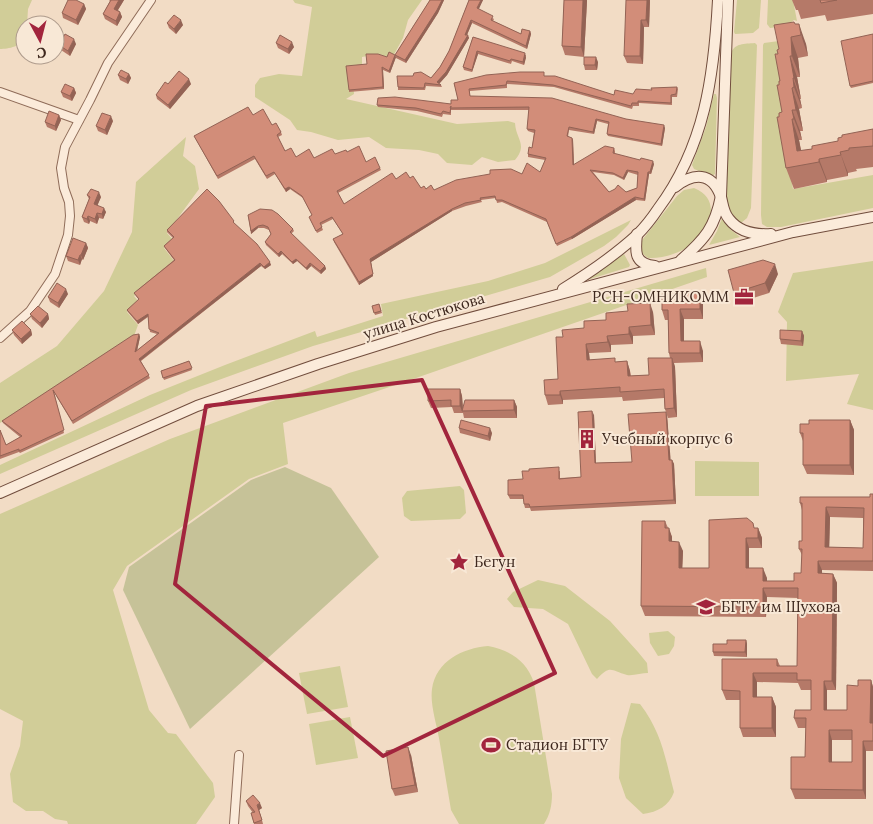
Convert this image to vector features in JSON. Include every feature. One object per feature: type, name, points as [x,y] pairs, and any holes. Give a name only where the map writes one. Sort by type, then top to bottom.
[{"type":"main road","points":[[674,188],[704,115],[716,33],[718,0]]},
{"type":"main road","points":[[728,0],[721,196],[724,211],[740,230],[763,235],[792,232]]},
{"type":"main road","points":[[554,295],[594,269],[637,234],[674,188],[684,180],[693,176],[705,177],[714,184],[721,196],[716,215],[710,230],[697,246],[678,262]]},
{"type":"main road","name":"улица Костюкова","points":[[0,493],[197,406],[318,364],[436,327],[661,266],[792,232],[873,217]]},
{"type":"main road","points":[[637,234],[636,248],[640,261],[648,265],[661,266]]},
{"type":"street","points":[[0,338],[30,311],[55,274],[68,235],[70,216],[69,202],[64,188],[61,168],[65,147],[108,63],[151,0]]},
{"type":"street","points":[[0,92],[79,120]]},
{"type":"street","points":[[234,824],[239,755]]},
{"type":"highlighted area","points":[[422,380],[555,673],[383,756],[175,584],[206,406]]},
{"type":"shaded area","points":[[0,0],[32,0],[28,15],[15,15],[15,46],[0,49]]},
{"type":"shaded area","points":[[293,0],[422,0],[408,20],[403,38],[391,60],[379,54],[362,57],[362,66],[352,68],[354,94],[346,99],[457,124],[508,121],[515,123],[521,146],[519,155],[515,160],[498,162],[482,157],[472,165],[447,163],[438,154],[419,150],[386,148],[369,137],[338,140],[297,130],[290,120],[255,97],[255,85],[260,78],[279,74],[302,76],[312,7],[295,3]]},
{"type":"shaded area","points":[[737,0],[761,0],[759,28],[753,33],[735,34],[734,32]]},
{"type":"shaded area","points":[[768,0],[793,0],[797,21],[794,20],[786,26],[770,28],[767,24]]},
{"type":"shaded area","points":[[779,41],[784,138],[793,189],[873,175],[873,208],[781,227],[767,227],[762,224],[763,45],[764,43]]},
{"type":"shaded area","points":[[755,43],[757,45],[751,208],[747,218],[741,223],[734,217],[730,209],[725,191],[731,53],[737,46]]},
{"type":"shaded area","points":[[714,94],[716,94],[717,98],[715,174],[712,176],[694,169],[692,165],[706,127]]},
{"type":"shaded area","points":[[186,137],[183,156],[195,166],[199,189],[167,233],[173,240],[164,248],[175,262],[134,296],[139,302],[127,312],[138,325],[134,336],[0,423],[0,383],[57,346],[104,291],[132,232],[136,182]]},
{"type":"shaded area","points":[[694,188],[703,193],[711,207],[711,215],[704,231],[692,244],[677,253],[648,258],[643,254],[640,246],[643,239],[677,196],[684,190]]},
{"type":"shaded area","points":[[722,218],[731,230],[740,237],[709,245],[717,231]]},
{"type":"shaded area","points":[[631,220],[616,237],[604,246],[550,277],[313,346],[191,390],[0,474],[0,465],[150,395],[315,331],[317,337],[383,316],[381,304],[488,281],[545,263]]},
{"type":"shaded area","points":[[624,254],[630,265],[629,267],[587,280]]},
{"type":"shaded area","points":[[873,261],[873,410],[847,404],[859,374],[786,381],[787,322],[778,312],[793,273]]},
{"type":"shaded area","points":[[706,268],[707,277],[283,423],[288,464],[249,479],[127,566],[113,590],[149,710],[168,733],[176,734],[213,783],[215,797],[196,824],[68,824],[67,821],[55,819],[43,811],[26,811],[13,802],[10,774],[20,746],[23,721],[0,709],[0,514],[170,439],[349,373]]},
{"type":"shaded area","points":[[695,461],[759,462],[759,496],[695,496]]},
{"type":"shaded area","points":[[285,467],[331,488],[379,557],[190,729],[123,590],[129,567],[251,480]]},
{"type":"shaded area","points":[[460,486],[464,490],[466,513],[460,519],[411,521],[404,516],[402,498],[407,491]]},
{"type":"shaded area","points":[[538,580],[565,586],[610,621],[647,663],[648,673],[629,675],[608,670],[597,679],[592,674],[568,624],[543,609],[514,607],[507,599],[513,592]]},
{"type":"shaded area","points":[[668,631],[675,637],[674,646],[669,654],[658,656],[650,643],[649,633]]},
{"type":"shaded area","name":"Стадион БГТУ","points":[[488,646],[503,650],[517,658],[527,668],[534,683],[552,794],[550,810],[544,824],[459,824],[451,810],[433,707],[432,689],[439,671],[452,658],[469,650]]},
{"type":"shaded area","points":[[340,666],[348,707],[307,714],[299,673]]},
{"type":"shaded area","points":[[631,703],[640,704],[658,735],[674,792],[662,808],[643,814],[626,798],[619,778],[621,739]]},
{"type":"shaded area","points":[[350,717],[358,758],[316,765],[309,724]]},
{"type":"building","points":[[68,0],[76,0],[84,4],[76,20],[62,13]]},
{"type":"building","points":[[111,0],[119,0],[114,9],[120,12],[116,21],[103,14]]},
{"type":"building","points":[[430,0],[442,0],[405,60],[395,55]]},
{"type":"building","points":[[469,0],[481,0],[477,8],[493,16],[491,20],[521,34],[522,29],[530,31],[526,46],[471,20],[465,35],[468,35],[446,72],[437,82],[441,85],[425,83],[424,88],[398,87],[397,76],[413,76],[414,73],[421,72],[431,78],[440,67],[449,51]]},
{"type":"building","points":[[564,0],[583,0],[581,47],[562,46]]},
{"type":"building","points":[[626,0],[647,0],[646,20],[641,20],[640,56],[624,56]]},
{"type":"building","points":[[820,0],[837,0],[821,3]]},
{"type":"building","points":[[174,15],[181,20],[174,29],[167,23]]},
{"type":"building","points":[[794,22],[799,24],[801,35],[791,37],[792,56],[790,56],[794,78],[794,87],[792,88],[796,110],[792,110],[794,119],[792,119],[797,151],[812,149],[812,146],[838,141],[838,138],[842,137],[842,135],[873,129],[873,146],[849,148],[849,150],[840,152],[841,155],[819,159],[819,162],[786,168],[777,117],[782,112],[777,85],[779,85],[780,81],[775,54],[778,54],[777,50],[779,49],[774,25]]},
{"type":"building","points":[[65,34],[74,39],[68,51],[65,49]]},
{"type":"building","points":[[873,34],[873,81],[850,86],[841,41]]},
{"type":"building","points":[[280,35],[292,42],[288,49],[276,43]]},
{"type":"building","points":[[473,37],[525,53],[523,62],[511,59],[510,61],[477,51],[472,70],[463,67]]},
{"type":"building","points":[[389,52],[395,55],[389,71],[382,67],[383,87],[349,90],[346,66],[367,64],[366,54],[378,54],[387,57]]},
{"type":"building","points":[[584,57],[596,57],[595,65],[584,65]]},
{"type":"building","points":[[121,70],[129,74],[126,79],[118,75]]},
{"type":"building","points":[[179,71],[189,79],[168,105],[156,95],[165,82],[168,84]]},
{"type":"building","points":[[520,72],[544,72],[544,76],[555,76],[614,95],[615,90],[633,94],[636,89],[652,90],[651,88],[677,87],[676,94],[671,95],[671,103],[638,101],[638,103],[632,103],[631,106],[553,85],[507,81],[506,85],[469,89],[470,96],[552,98],[626,119],[664,125],[661,144],[607,134],[609,122],[596,119],[593,132],[569,127],[567,136],[572,138],[573,165],[605,146],[614,148],[613,153],[640,160],[641,158],[653,161],[650,172],[648,172],[644,199],[635,197],[571,237],[556,244],[546,219],[502,200],[496,200],[495,196],[480,198],[481,200],[465,203],[452,209],[370,259],[373,274],[359,282],[333,239],[343,234],[332,217],[320,223],[322,227],[316,231],[309,217],[312,215],[302,196],[289,187],[285,189],[274,172],[266,176],[254,156],[217,176],[194,136],[248,107],[253,115],[263,109],[272,125],[276,123],[281,132],[277,135],[285,151],[291,148],[296,157],[309,149],[314,158],[332,149],[335,154],[346,150],[347,152],[359,146],[366,162],[375,157],[380,168],[337,191],[344,204],[392,173],[396,179],[406,172],[410,178],[413,176],[421,188],[424,186],[426,189],[431,185],[434,190],[456,180],[490,174],[490,170],[511,169],[522,174],[527,163],[540,172],[546,158],[528,154],[529,147],[532,148],[535,130],[527,129],[529,107],[451,108],[450,113],[443,111],[441,114],[416,108],[377,105],[378,98],[395,97],[451,104],[451,100],[458,100],[454,83],[486,75]],"holes":[[[590,170],[613,173],[623,178],[627,170],[638,172],[637,188],[626,192],[618,185],[609,192]]]},
{"type":"building","points":[[65,84],[74,88],[70,96],[61,92]]},
{"type":"building","points":[[49,111],[59,115],[55,126],[45,122]]},
{"type":"building","points":[[102,113],[111,116],[105,130],[96,126]]},
{"type":"building","points":[[91,189],[99,192],[94,204],[104,208],[102,214],[97,213],[95,219],[88,216],[87,219],[82,217],[90,197],[87,195]]},
{"type":"building","points":[[207,189],[219,201],[233,222],[257,244],[270,262],[264,267],[260,263],[139,359],[149,375],[72,421],[53,390],[64,430],[19,451],[19,449],[0,456],[0,430],[6,445],[22,436],[2,421],[133,335],[139,334],[135,352],[159,333],[149,329],[148,314],[137,321],[127,310],[139,299],[134,293],[175,260],[164,246],[174,237],[167,230]]},
{"type":"building","points":[[260,209],[272,210],[278,214],[293,229],[290,232],[325,266],[320,271],[310,263],[306,268],[296,259],[292,262],[281,251],[278,254],[265,242],[271,234],[268,227],[258,226],[251,231],[248,215]]},
{"type":"building","points":[[73,238],[86,243],[78,260],[66,256]]},
{"type":"building","points":[[763,260],[775,264],[765,283],[734,293],[728,270]]},
{"type":"building","points":[[57,283],[66,289],[58,303],[48,297]]},
{"type":"building","points":[[700,293],[700,309],[680,309],[681,341],[700,341],[700,353],[669,353],[668,310],[662,310],[662,294]]},
{"type":"building","points":[[650,303],[651,325],[629,327],[629,334],[607,336],[608,342],[586,344],[587,360],[615,358],[615,362],[627,361],[628,376],[649,375],[648,358],[672,358],[674,408],[665,409],[664,389],[620,392],[620,387],[560,391],[560,395],[545,395],[544,380],[558,379],[556,337],[563,337],[562,330],[584,328],[584,321],[606,320],[606,313],[628,311],[627,304]]},
{"type":"building","points":[[379,304],[381,311],[374,313],[372,306]]},
{"type":"building","points":[[38,306],[48,314],[40,323],[30,314]]},
{"type":"building","points":[[22,321],[31,330],[21,339],[12,330]]},
{"type":"building","points":[[780,330],[802,331],[801,341],[780,339]]},
{"type":"building","points":[[189,361],[192,368],[163,378],[161,371]]},
{"type":"building","points":[[428,389],[460,389],[460,406],[451,406],[451,400],[428,401]]},
{"type":"building","points":[[465,400],[514,400],[514,410],[462,411]]},
{"type":"building","name":"Учебный корпус 6","points":[[592,411],[595,463],[632,462],[628,414],[666,412],[669,460],[672,460],[674,500],[530,507],[529,504],[524,504],[523,495],[508,495],[508,480],[523,479],[522,471],[529,471],[529,469],[559,467],[559,479],[581,477],[578,412]]},
{"type":"building","points":[[461,420],[490,428],[488,436],[459,428]]},
{"type":"building","points":[[809,420],[850,420],[850,465],[803,465],[803,433],[800,433],[800,424],[809,424]]},
{"type":"building","name":"БГТУ им Шухова","points":[[870,494],[873,494],[873,561],[818,561],[818,573],[833,574],[832,681],[824,681],[824,710],[847,710],[847,685],[858,686],[858,680],[871,680],[870,723],[873,723],[873,741],[863,741],[863,790],[791,789],[791,757],[805,757],[806,718],[794,718],[795,710],[811,710],[811,680],[797,680],[797,673],[753,673],[753,697],[772,697],[772,728],[740,728],[740,691],[722,690],[722,659],[777,659],[777,666],[797,666],[798,588],[763,588],[763,607],[641,606],[642,521],[665,521],[665,528],[669,528],[669,541],[679,542],[679,568],[709,568],[709,520],[747,518],[753,523],[754,528],[758,528],[758,538],[746,538],[746,568],[763,568],[763,581],[794,581],[794,573],[801,573],[802,549],[799,549],[799,541],[802,541],[802,503],[800,503],[800,497],[870,497]],"holes":[[[826,507],[864,508],[863,548],[825,547]],[[829,730],[852,730],[852,762],[829,762]]]},
{"type":"building","points":[[727,640],[746,640],[745,652],[713,652],[713,644],[727,644]]},
{"type":"building","points":[[408,747],[415,785],[392,789],[386,751]]},
{"type":"building","points":[[253,795],[260,803],[257,805],[262,820],[254,823],[251,813],[255,812],[246,801]]},
{"type":"place","name":"РСН-ОМНИКОММ","points":[[744,297]]},
{"type":"place","name":"Учебный корпус 6","points":[[587,439]]},
{"type":"place","name":"Бегун","points":[[459,562]]},
{"type":"place","name":"БГТУ им Шухова","points":[[706,607]]},
{"type":"place","name":"Стадион БГТУ","points":[[491,745]]}]
